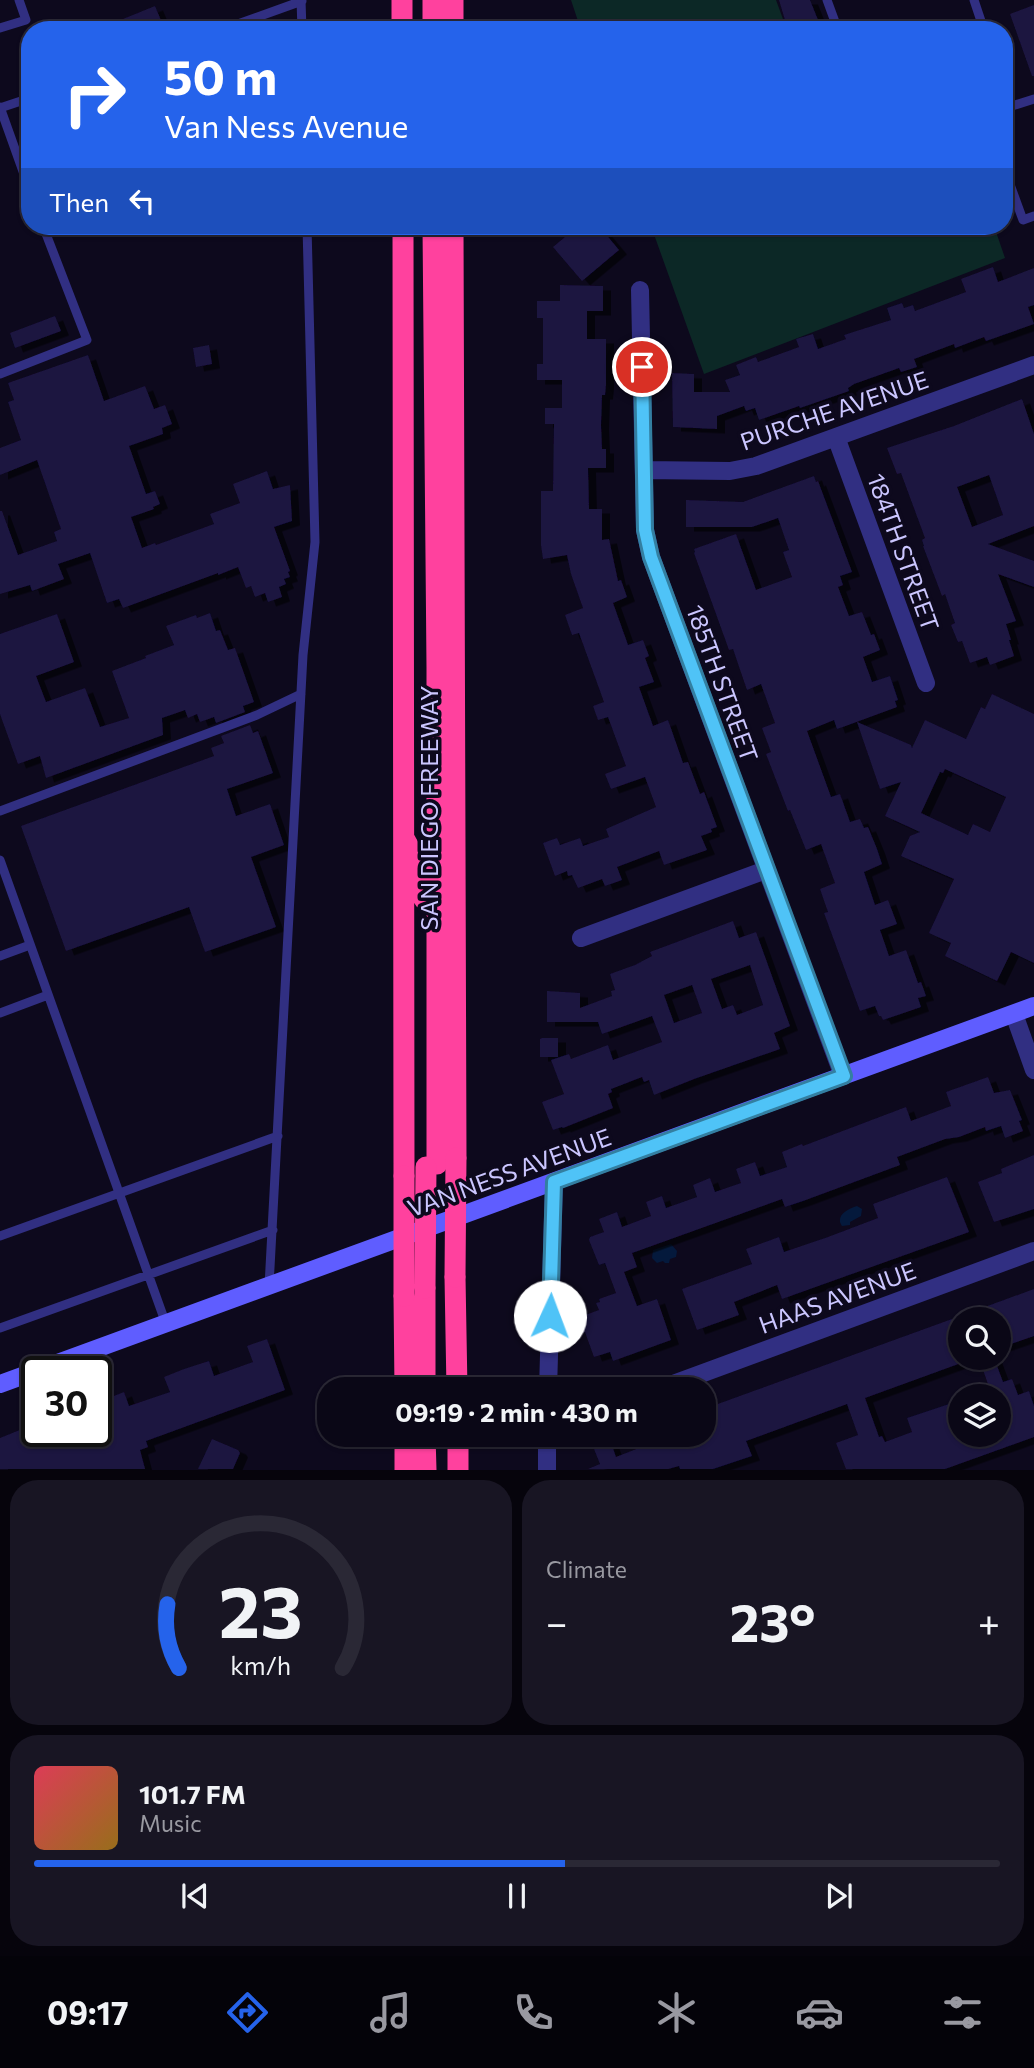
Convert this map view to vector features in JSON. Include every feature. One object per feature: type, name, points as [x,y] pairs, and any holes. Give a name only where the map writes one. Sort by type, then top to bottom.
[{"type":"highway","points":[[402,0],[402,21]]},
{"type":"highway","points":[[433,0],[433,21]]},
{"type":"highway","points":[[453,0],[453,21]]},
{"type":"highway","name":"SAN DIEGO FREEWAY","points":[[402,235],[405,1377]]},
{"type":"highway","points":[[427,1377],[439,1283],[440,1163],[433,235]]},
{"type":"highway","name":"SAN DIEGO FREEWAY","points":[[453,235],[439,1283],[455,1322],[457,1377]]},
{"type":"highway","points":[[404,836],[424,874],[440,1163]]},
{"type":"highway","points":[[405,1447],[405,1469]]},
{"type":"highway","points":[[425,1447],[426,1469]]},
{"type":"highway","points":[[458,1447],[458,1469]]},
{"type":"main road","name":"VAN NESS AVENUE","points":[[0,1384],[1034,1006]]},
{"type":"street","name":"185TH STREET","points":[[640,290],[645,530],[651,557],[844,1076]]},
{"type":"street","name":"PURCHE AVENUE","points":[[644,470],[730,471],[756,467],[1034,365]]},
{"type":"street","name":"184TH STREET","points":[[836,437],[926,683]]},
{"type":"street","points":[[580,938],[766,870]]},
{"type":"street","points":[[1014,1014],[1034,1070]]},
{"type":"street","points":[[548,1377],[554,1182]]},
{"type":"street","name":"HAAS AVENUE","points":[[692,1377],[1034,1251]]},
{"type":"street","points":[[547,1447],[547,1469]]},
{"type":"lane","points":[[19,0],[26,20],[23,21]]},
{"type":"lane","points":[[827,0],[835,21]]},
{"type":"lane","points":[[974,0],[981,21]]},
{"type":"lane","points":[[246,21],[302,1],[302,21]]},
{"type":"lane","points":[[0,29],[21,22]]},
{"type":"lane","points":[[1013,106],[1034,99]]},
{"type":"lane","points":[[21,101],[0,108],[21,169]]},
{"type":"lane","points":[[1013,193],[1023,220],[1034,216]]},
{"type":"lane","points":[[0,374],[87,340],[46,235]]},
{"type":"lane","points":[[269,1286],[301,694],[314,542],[307,235]]},
{"type":"lane","points":[[0,811],[257,715],[301,694]]},
{"type":"lane","points":[[0,860],[166,1324]]},
{"type":"lane","points":[[0,956],[30,945]]},
{"type":"lane","points":[[0,1013],[48,995]]},
{"type":"lane","points":[[0,1236],[278,1136]]},
{"type":"lane","points":[[0,1328],[273,1230]]},
{"type":"green space","points":[[571,0],[776,0],[784,21],[578,21]]},
{"type":"green space","points":[[654,235],[997,235],[1005,258],[704,374]]},
{"type":"water","points":[[857,1206],[862,1209],[861,1216],[850,1222],[850,1225],[842,1226],[841,1216]]},
{"type":"water","points":[[671,1244],[677,1251],[676,1257],[670,1259],[669,1263],[657,1263],[652,1258],[653,1250]]},
{"type":"building","points":[[779,0],[810,0],[818,21],[785,21]]},
{"type":"building","points":[[1034,5],[1034,76],[1032,76],[1010,14]]},
{"type":"building","points":[[155,6],[161,21],[124,21],[123,19]]},
{"type":"building","points":[[567,235],[606,235],[619,250],[582,281],[553,247]]},
{"type":"building","points":[[993,267],[998,282],[1034,268],[1034,305],[1028,307],[1034,324],[986,341],[984,337],[955,348],[954,344],[914,359],[917,367],[901,372],[899,368],[854,384],[848,388],[849,391],[759,420],[755,408],[746,411],[744,406],[717,416],[717,429],[673,427],[672,373],[694,374],[694,392],[730,392],[725,380],[740,375],[736,365],[756,357],[758,362],[799,347],[796,339],[813,334],[818,349],[846,339],[844,335],[891,320],[887,308],[902,303],[904,308],[913,305],[915,311],[966,292],[961,279]]},
{"type":"building","points":[[560,285],[603,286],[603,311],[587,311],[587,339],[606,339],[606,384],[605,395],[602,395],[601,425],[602,449],[606,449],[606,468],[588,468],[589,509],[602,509],[602,540],[609,539],[618,581],[621,580],[627,597],[613,603],[628,645],[643,640],[649,656],[645,658],[654,682],[639,687],[653,726],[668,720],[683,763],[688,762],[700,794],[704,792],[717,827],[701,836],[707,850],[664,865],[659,851],[617,867],[622,880],[605,886],[602,879],[578,888],[567,871],[555,876],[543,843],[557,838],[560,845],[580,838],[583,846],[609,837],[606,829],[656,807],[645,777],[611,789],[605,774],[626,766],[608,717],[598,720],[593,706],[604,702],[579,633],[572,635],[565,615],[583,608],[567,555],[543,559],[541,491],[553,491],[554,424],[545,424],[545,408],[562,408],[562,380],[537,380],[537,364],[543,364],[543,318],[537,318],[537,301],[560,301]]},
{"type":"building","points":[[55,316],[61,331],[15,348],[10,333]]},
{"type":"building","points":[[209,345],[212,364],[196,367],[193,348]]},
{"type":"building","points":[[88,355],[104,401],[145,386],[154,409],[165,405],[172,424],[162,428],[163,434],[129,446],[146,494],[155,491],[160,504],[153,507],[154,509],[131,517],[142,548],[214,524],[210,514],[240,503],[233,484],[267,471],[273,489],[290,485],[292,521],[274,527],[290,571],[290,577],[284,579],[286,584],[279,587],[282,597],[268,602],[265,593],[255,597],[251,586],[246,588],[238,567],[123,608],[119,599],[107,603],[90,553],[58,564],[64,579],[32,591],[30,585],[0,594],[0,511],[18,555],[57,541],[54,532],[61,529],[37,460],[0,475],[0,448],[21,440],[8,402],[14,400],[8,383]]},
{"type":"building","points":[[1022,399],[1034,434],[1034,526],[988,544],[1034,561],[1034,587],[998,574],[1016,621],[1006,624],[1014,656],[990,665],[987,657],[970,663],[962,641],[958,642],[951,625],[955,623],[945,594],[942,596],[923,546],[922,540],[925,538],[901,473],[897,474],[887,448],[954,426]],"holes":[[[989,475],[1003,515],[972,527],[957,487]]]},
{"type":"building","points":[[814,476],[852,572],[840,576],[843,585],[838,587],[849,616],[862,612],[880,650],[863,657],[872,682],[890,676],[898,700],[895,701],[897,707],[840,728],[837,729],[834,720],[807,731],[831,797],[840,794],[850,822],[860,819],[864,828],[868,827],[877,849],[882,864],[864,872],[875,905],[888,900],[897,924],[880,930],[889,956],[906,950],[918,983],[921,982],[926,996],[918,998],[921,1007],[883,1020],[875,1006],[860,1011],[824,913],[828,912],[820,889],[835,883],[821,844],[806,850],[790,810],[788,811],[766,754],[771,752],[762,728],[775,723],[761,684],[747,690],[733,649],[729,650],[694,553],[694,549],[736,534],[756,590],[792,577],[783,552],[789,550],[778,518],[752,527],[686,527],[686,500],[743,502]]},
{"type":"building","points":[[210,613],[216,631],[220,630],[228,650],[235,648],[254,702],[243,706],[245,712],[216,723],[214,717],[200,722],[197,714],[188,718],[185,710],[162,718],[163,735],[46,778],[40,756],[18,764],[0,714],[0,634],[57,614],[74,662],[36,676],[46,702],[85,688],[100,727],[129,718],[112,671],[174,645],[166,626]]},
{"type":"building","points":[[992,694],[1034,714],[1034,963],[1011,952],[997,981],[945,956],[951,943],[929,933],[954,879],[901,856],[910,836],[920,832],[885,816],[901,782],[880,789],[857,722],[911,745],[912,748],[925,720],[966,739],[981,707],[985,709]],"holes":[[[945,769],[1006,797],[990,832],[973,824],[968,835],[921,813],[940,772],[943,773]]]},
{"type":"building","points":[[250,725],[253,733],[258,731],[273,773],[227,789],[236,816],[270,804],[284,845],[251,857],[276,927],[205,952],[189,907],[66,951],[21,826],[214,756],[211,748],[224,743],[221,736]]},
{"type":"building","points":[[733,921],[739,938],[756,932],[790,1026],[774,1033],[780,1049],[654,1095],[649,1080],[644,1082],[642,1077],[611,1089],[612,1092],[608,1094],[613,1108],[553,1130],[542,1102],[564,1094],[551,1060],[569,1054],[571,1059],[608,1045],[613,1060],[662,1042],[652,1016],[602,1034],[598,1022],[547,1022],[547,991],[580,993],[580,1008],[612,996],[611,991],[615,990],[610,974],[652,956],[650,952]],"holes":[[[750,965],[763,1005],[737,1015],[733,1005],[722,1009],[711,979]],[[692,985],[702,1013],[674,1023],[664,995]]]},
{"type":"building","points":[[542,1038],[558,1038],[558,1057],[540,1057]]},
{"type":"building","points":[[988,1077],[994,1093],[1010,1090],[1022,1120],[1019,1121],[1023,1131],[1005,1138],[1001,1126],[986,1131],[985,1127],[959,1137],[945,1139],[897,1157],[900,1165],[803,1201],[785,1207],[782,1199],[632,1253],[637,1267],[624,1272],[637,1306],[657,1299],[671,1340],[613,1361],[610,1352],[594,1357],[577,1318],[599,1310],[596,1303],[600,1302],[599,1299],[616,1293],[605,1263],[599,1265],[589,1240],[590,1237],[604,1232],[599,1219],[617,1212],[622,1227],[651,1216],[646,1202],[662,1196],[666,1208],[697,1197],[693,1185],[710,1178],[715,1192],[741,1183],[736,1169],[755,1162],[760,1176],[787,1167],[782,1152],[906,1107],[911,1121],[951,1106],[946,1092]]},
{"type":"building","points":[[1034,1155],[1034,1209],[994,1222],[978,1182],[1002,1173],[1001,1169]]},
{"type":"building","points":[[947,1177],[969,1232],[782,1299],[777,1285],[734,1302],[739,1315],[697,1330],[682,1289],[752,1264],[746,1249],[779,1237],[784,1252],[828,1237],[878,1218],[873,1204]]},
{"type":"building","points":[[1034,1289],[1034,1336],[1011,1344],[1011,1307],[985,1307]]},
{"type":"building","points":[[948,1320],[948,1368],[865,1398],[879,1437],[882,1436],[885,1442],[912,1432],[907,1418],[948,1404],[948,1447],[1006,1447],[945,1469],[846,1469],[836,1443],[858,1435],[847,1404],[746,1441],[752,1456],[713,1469],[680,1469],[679,1466],[668,1469],[588,1469],[600,1464],[594,1449],[600,1447],[612,1447],[616,1457],[641,1447],[716,1447],[716,1405]]},
{"type":"building","points":[[267,1339],[285,1390],[146,1441],[148,1447],[140,1450],[145,1469],[0,1469],[0,1438],[21,1429],[21,1447],[112,1447],[112,1397],[124,1392],[129,1406],[170,1392],[164,1377],[184,1369],[209,1361],[214,1376],[253,1362],[247,1346]]},
{"type":"building","points":[[983,1370],[998,1370],[1003,1382],[1012,1379],[1018,1395],[1029,1391],[1034,1406],[1034,1437],[1011,1445],[1011,1384],[988,1384]]},
{"type":"building","points":[[212,1439],[238,1450],[240,1453],[233,1469],[198,1469]]},
{"type":"route","points":[[550,1316],[554,1182],[844,1076],[651,557],[645,530],[642,367]]}]
